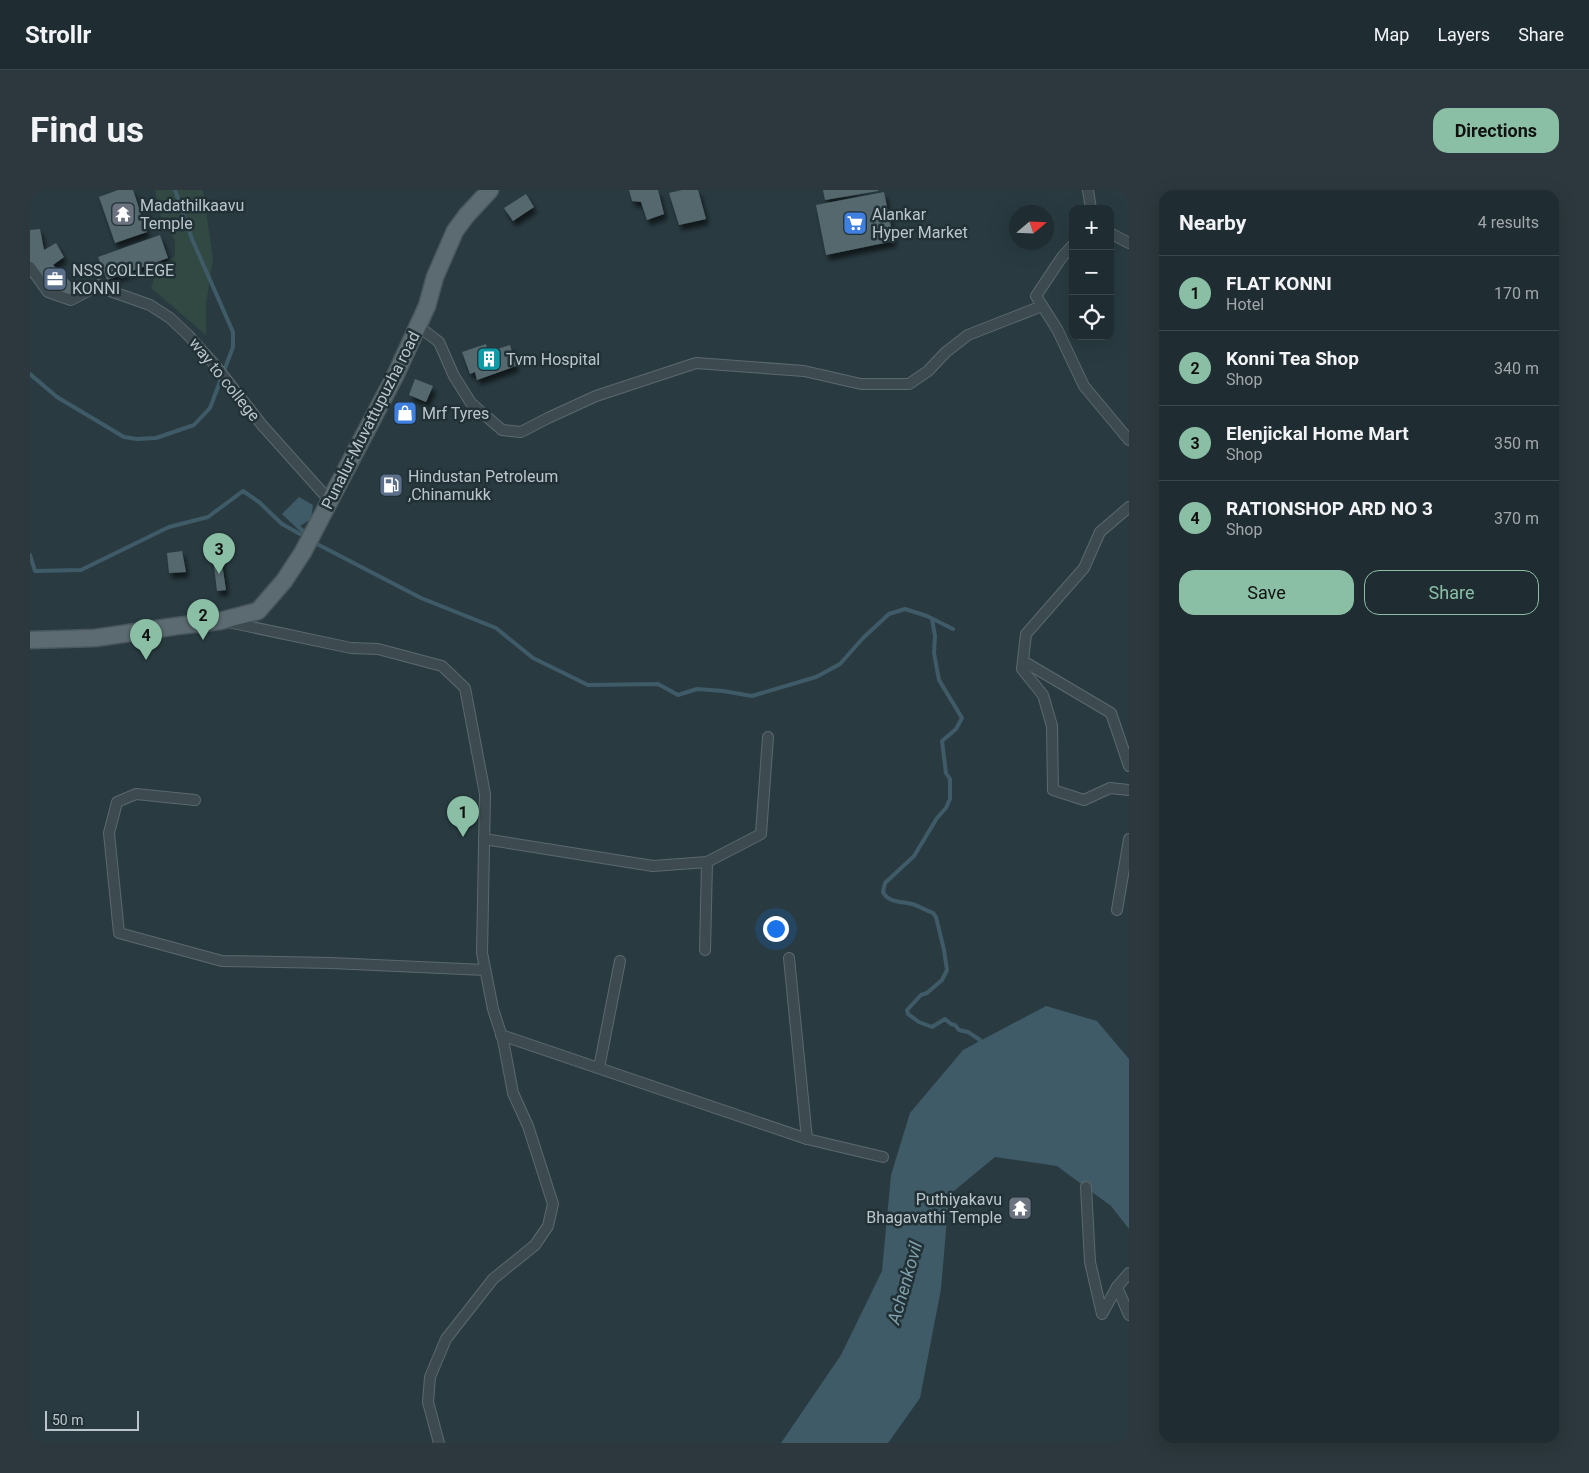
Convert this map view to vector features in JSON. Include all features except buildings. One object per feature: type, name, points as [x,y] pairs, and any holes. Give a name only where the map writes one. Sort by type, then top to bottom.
[{"type":"main road","name":"Punalur-Muvattupuzha road","points":[[30,640],[94,638],[220,621],[258,610],[284,581],[303,552],[396,374],[427,306],[435,277],[455,231],[490,190]]},
{"type":"street","points":[[1088,190],[1090,205]]},
{"type":"street","points":[[1114,235],[1129,243]]},
{"type":"street","points":[[1069,249],[1036,296],[1057,329],[1084,386],[1129,440]]},
{"type":"street","name":"way to college","points":[[30,267],[48,292],[71,300],[100,285],[110,291],[150,305],[170,318],[215,365],[262,425],[330,501]]},
{"type":"street","points":[[418,326],[439,342],[454,376],[470,403],[502,430],[521,432],[596,396],[696,363],[804,371],[861,384],[909,384],[928,371],[946,352],[968,335],[1042,306]]},
{"type":"street","points":[[1129,507],[1100,532],[1084,568],[1026,634],[1022,669],[1043,696],[1052,726],[1053,790],[1084,800],[1110,788],[1129,790]]},
{"type":"street","points":[[220,621],[233,622],[351,648],[378,649],[442,666],[465,688],[484,794],[482,953],[513,1093],[528,1126],[553,1204],[548,1226],[535,1245],[492,1280],[446,1339],[430,1377],[428,1402],[439,1443]]},
{"type":"street","points":[[1023,662],[1111,713],[1129,766]]},
{"type":"street","points":[[484,839],[653,866],[707,862],[761,834],[768,737]]},
{"type":"street","points":[[195,800],[136,794],[117,802],[109,833],[119,933],[222,961],[331,963],[485,970]]},
{"type":"street","points":[[1117,910],[1129,839]]},
{"type":"street","points":[[705,950],[707,862]]},
{"type":"street","points":[[789,958],[807,1139]]},
{"type":"street","points":[[599,1068],[620,961]]},
{"type":"street","points":[[501,1034],[807,1139],[883,1157]]},
{"type":"street","points":[[1086,1188],[1090,1262],[1102,1314],[1117,1287],[1129,1273]]},
{"type":"street","points":[[1117,1287],[1129,1315]]},
{"type":"green space","points":[[155,190],[203,190],[213,259],[206,304],[206,335],[151,288],[159,264],[175,256],[175,240],[162,222]]},
{"type":"water","points":[[299,497],[313,505],[311,519],[300,526],[307,531],[303,534],[282,514]]},
{"type":"water","name":"Achenkovil","points":[[1046,1006],[1097,1021],[1129,1059],[1129,1229],[1111,1206],[1057,1166],[995,1157],[949,1195],[941,1289],[920,1398],[888,1443],[781,1443],[841,1355],[882,1271],[891,1175],[910,1113],[963,1050]]},
{"type":"waterway","points":[[30,374],[57,397],[124,437],[137,439],[156,438],[194,425],[210,408],[233,347],[233,332],[192,239],[175,190]]},
{"type":"waterway","points":[[30,555],[35,571],[81,570],[169,527],[208,517],[243,491],[259,502],[282,524],[300,534]]},
{"type":"waterway","points":[[319,545],[421,598],[496,628],[533,658],[588,685],[658,684],[678,695],[697,689],[752,696],[816,677],[840,664],[863,638],[889,614],[905,609],[927,616],[953,629]]},
{"type":"waterway","points":[[932,619],[935,636],[934,653],[939,680],[962,718],[956,729],[942,741],[946,773],[950,779],[950,799],[914,856],[885,883],[883,892],[889,899],[915,905],[933,913],[936,917],[944,950],[947,970],[942,980],[927,993],[921,995],[907,1010],[908,1014],[919,1022],[932,1027],[945,1019],[959,1030],[968,1032],[980,1040],[979,1046]]},
{"type":"place","name":"Madathilkaavu Temple","points":[[123,214]]},
{"type":"place","name":"Alankar Hyper Market","points":[[855,223]]},
{"type":"place","name":"NSS COLLEGE KONNI","points":[[55,279]]},
{"type":"place","name":"Tvm Hospital","points":[[489,359]]},
{"type":"place","name":"Mrf Tyres","points":[[405,413]]},
{"type":"place","name":"Hindustan Petroleum ,Chinamukk","points":[[391,485]]},
{"type":"place","name":"Elenjickal Home Mart","points":[[219,574]]},
{"type":"place","name":"Konni Tea Shop","points":[[203,640]]},
{"type":"place","name":"RATIONSHOP ARD NO 3","points":[[146,660]]},
{"type":"place","name":"FLAT KONNI","points":[[463,837]]},
{"type":"place","name":"Puthiyakavu Bhagavathi Temple","points":[[1020,1208]]}]
